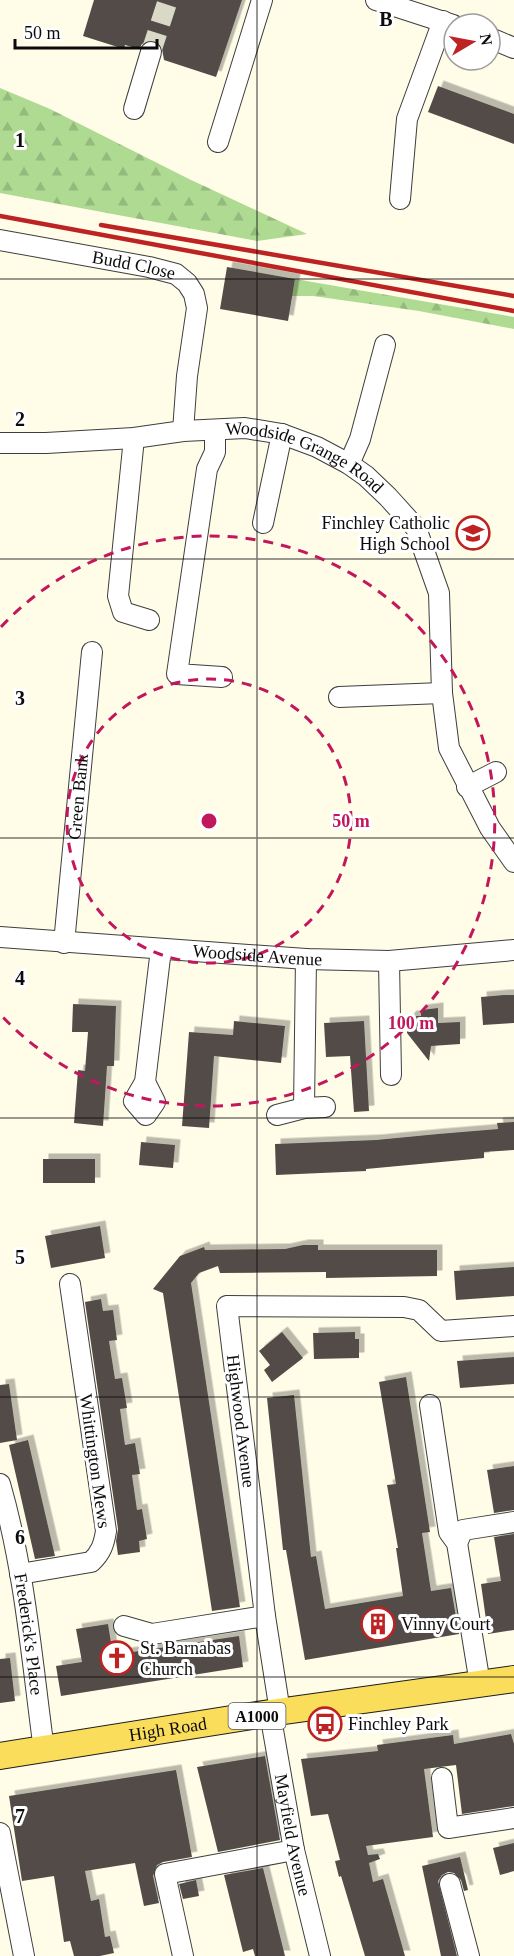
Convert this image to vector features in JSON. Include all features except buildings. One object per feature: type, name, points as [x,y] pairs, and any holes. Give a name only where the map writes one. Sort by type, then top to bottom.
[{"type":"main road","name":"High Road","points":[[0,1756],[514,1679]]},
{"type":"street","points":[[218,141],[262,0]]},
{"type":"street","points":[[376,0],[442,21]]},
{"type":"street","points":[[400,199],[407,119],[442,37]]},
{"type":"street","points":[[134,109],[151,52]]},
{"type":"street","name":"Budd Close","points":[[0,240],[149,267],[176,274],[187,283],[194,294],[197,308],[187,376],[183,431]]},
{"type":"street","points":[[349,464],[360,439],[385,345]]},
{"type":"street","name":"Woodside Grange Road","points":[[0,443],[134,438],[183,431],[245,428],[282,434],[317,447],[366,476],[416,528],[439,593],[441,693],[449,748],[490,828],[514,862]]},
{"type":"street","points":[[215,430],[215,452],[207,469],[177,674],[222,678]]},
{"type":"street","points":[[263,523],[282,434]]},
{"type":"street","points":[[134,438],[118,596],[123,612],[149,620]]},
{"type":"street","name":"Green Bank","points":[[64,942],[92,652]]},
{"type":"street","points":[[339,697],[441,693]]},
{"type":"street","points":[[467,787],[496,772]]},
{"type":"street","name":"Woodside Avenue","points":[[0,937],[306,959],[389,961],[514,950]]},
{"type":"street","points":[[145,1082],[161,949]]},
{"type":"street","points":[[304,1108],[306,959]]},
{"type":"street","points":[[389,961],[391,1075]]},
{"type":"street","points":[[277,1115],[304,1108],[325,1107]]},
{"type":"street","name":"Whittington Mews","points":[[20,1574],[91,1562],[105,1543],[106,1531],[70,1284]]},
{"type":"street","name":"Highwood Avenue","points":[[275,1713],[227,1306],[404,1307],[419,1310],[441,1331],[514,1326]]},
{"type":"street","points":[[430,1405],[449,1532],[457,1543],[480,1684]]},
{"type":"street","name":"Frederick's Place","points":[[0,1484],[20,1574],[44,1750]]},
{"type":"street","points":[[457,1543],[463,1530],[514,1522]]},
{"type":"street","points":[[124,1626],[152,1634],[265,1616]]},
{"type":"street","name":"Mayfield Avenue","points":[[275,1713],[294,1850],[320,1956]]},
{"type":"street","points":[[442,1778],[448,1828],[514,1818]]},
{"type":"street","points":[[0,1833],[5,1887],[24,1956]]},
{"type":"street","points":[[183,1956],[165,1874],[294,1850]]},
{"type":"street","points":[[450,1884],[469,1956]]},
{"type":"green space","points":[[0,88],[50,109],[189,179],[307,234],[257,241],[0,193]]},
{"type":"green space","points":[[295,279],[514,317],[514,329],[419,311],[313,296],[291,296]]},
{"type":"tunnel","points":[[151,52],[168,0]]},
{"type":"railway","points":[[0,216],[514,311]]},
{"type":"railway","points":[[101,225],[514,296]]},
{"type":"place","name":"Finchley Catholic High School","points":[[473,533]]},
{"type":"place","name":"Vinny Court","points":[[378,1624]]},
{"type":"place","name":"St. Barnabas Church","points":[[117,1658]]},
{"type":"place","name":"Finchley Park","points":[[325,1724]]}]
